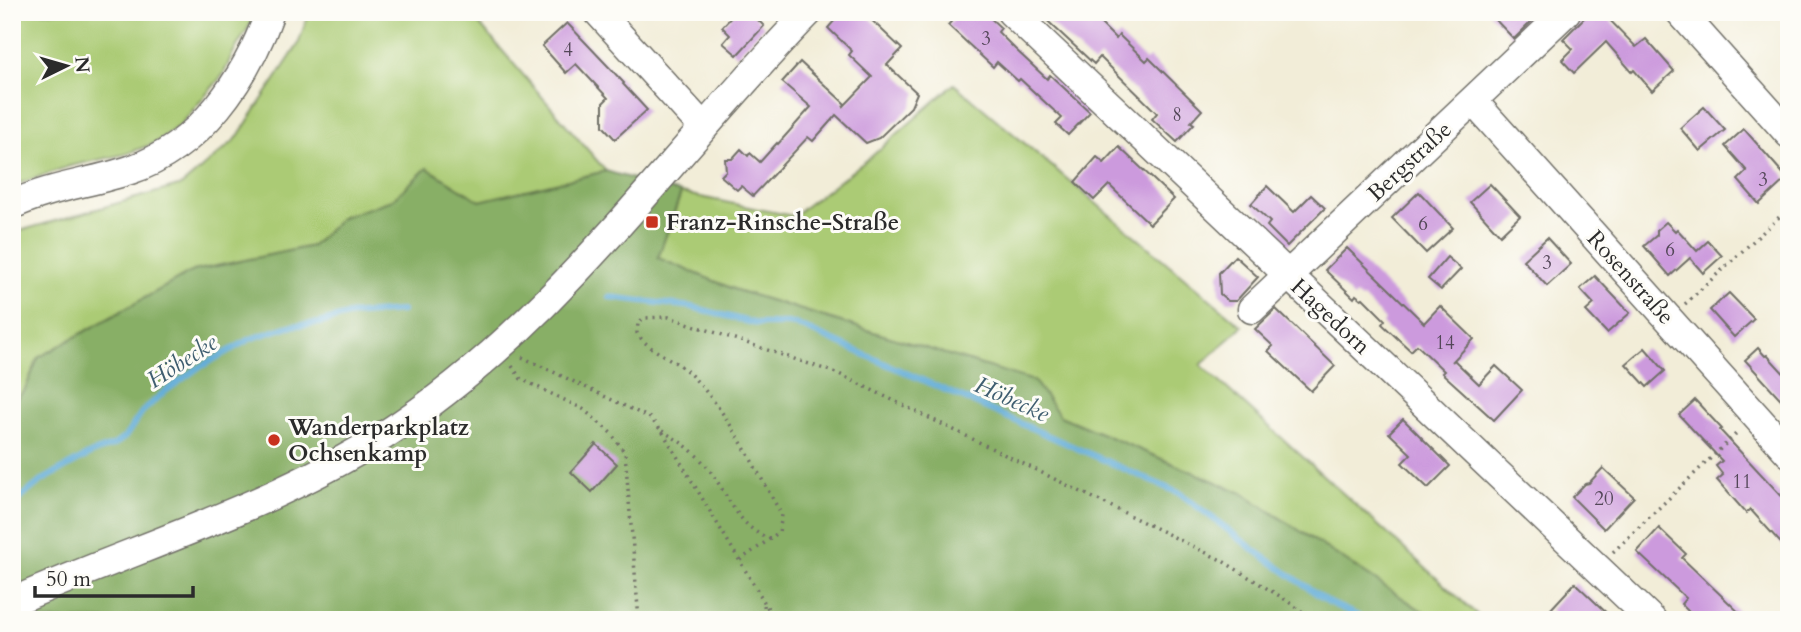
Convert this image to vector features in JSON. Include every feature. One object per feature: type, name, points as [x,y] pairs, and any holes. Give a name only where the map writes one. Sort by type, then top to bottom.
[{"type":"street","points":[[12,205],[48,192],[128,171],[168,153],[204,122],[236,81],[256,47],[270,12]]},
{"type":"street","points":[[598,12],[703,127]]},
{"type":"street","points":[[12,602],[192,530],[293,485],[340,461],[416,414],[499,347],[577,271],[703,127],[809,12]]},
{"type":"street","name":"Hagedorn","points":[[1011,12],[1652,620]]},
{"type":"street","points":[[1680,12],[1789,134]]},
{"type":"street","name":"Bergstraße","points":[[1252,309],[1473,102],[1557,15]]},
{"type":"street","name":"Rosenstraße","points":[[1473,102],[1789,453]]},
{"type":"path","points":[[1669,319],[1789,208]]},
{"type":"path","points":[[740,561],[779,532],[782,515],[718,405],[689,372],[644,343],[637,332],[638,323],[644,318],[669,317],[839,374],[1221,560],[1314,620]]},
{"type":"path","points":[[499,347],[650,418],[662,431],[775,620]]},
{"type":"path","points":[[499,347],[521,379],[583,409],[611,433],[625,453],[639,620]]},
{"type":"path","points":[[1597,568],[1755,415]]},
{"type":"path","points":[[662,431],[686,445],[703,461],[743,522],[757,535],[770,539]]},
{"type":"path","points":[[763,600],[767,620]]},
{"type":"green space","points":[[12,12],[255,12],[223,75],[180,125],[155,143],[126,154],[70,166],[12,186]]},
{"type":"green space","points":[[309,12],[469,12],[606,171],[480,201],[427,168],[392,200],[342,217],[312,246],[193,271],[38,358],[25,390],[12,403],[12,233],[182,185],[236,139],[298,45]]},
{"type":"green space","points":[[954,84],[1242,326],[1201,365],[1483,620],[1436,620],[1242,493],[1060,416],[1034,381],[736,290],[658,258],[681,193],[793,216],[872,156]]},
{"type":"green space","points":[[427,168],[480,201],[606,171],[681,193],[658,258],[736,290],[1034,381],[1060,416],[1242,493],[1436,620],[12,620],[12,403],[25,390],[38,358],[193,271],[312,246],[342,217],[392,200]]},
{"type":"building","points":[[736,12],[750,12],[764,26],[737,55],[723,43],[730,35],[722,27]]},
{"type":"building","points":[[842,12],[863,12],[902,49],[887,65],[917,93],[911,107],[879,138],[866,143],[836,115],[813,141],[808,137],[753,196],[741,186],[737,190],[721,176],[726,171],[725,159],[732,159],[741,149],[760,162],[811,107],[782,82],[800,62],[845,104],[843,107],[872,77],[849,55],[852,51],[828,28]]},
{"type":"building","points":[[960,12],[984,12],[1001,28],[998,32],[1015,49],[1047,79],[1050,75],[1090,112],[1068,135],[1056,124],[1062,118],[1020,79],[1018,81],[997,62],[993,67],[948,25]]},
{"type":"building","points":[[1038,12],[1089,12],[1116,39],[1119,35],[1146,61],[1149,58],[1202,110],[1191,122],[1194,124],[1177,142],[1152,119],[1157,113],[1100,57],[1094,64]]},
{"type":"building","points":[[1488,12],[1525,12],[1533,20],[1514,39]]},
{"type":"building","points":[[1590,12],[1602,12],[1636,47],[1646,39],[1674,71],[1652,91],[1606,42],[1574,73],[1562,60],[1573,49],[1563,39]]},
{"type":"building","points":[[567,23],[647,110],[615,139],[603,126],[603,103],[608,98],[576,64],[566,73],[542,46]]},
{"type":"building","points":[[1704,107],[1725,130],[1700,151],[1680,128]]},
{"type":"building","points":[[1744,129],[1787,178],[1759,204],[1738,180],[1747,171],[1725,146]]},
{"type":"building","points":[[1119,147],[1174,199],[1150,224],[1109,185],[1094,200],[1075,182],[1097,157],[1104,163]]},
{"type":"building","points":[[1490,184],[1520,216],[1500,235],[1470,202]]},
{"type":"building","points":[[1267,186],[1294,212],[1311,195],[1325,208],[1287,246],[1267,226],[1270,222],[1251,204]]},
{"type":"building","points":[[1419,192],[1453,228],[1426,253],[1392,218]]},
{"type":"building","points":[[1666,222],[1675,231],[1677,229],[1697,251],[1708,241],[1722,256],[1703,273],[1690,258],[1670,276],[1644,246],[1657,235],[1657,230]]},
{"type":"building","points":[[1547,238],[1571,264],[1547,286],[1523,260]]},
{"type":"building","points":[[1347,248],[1424,323],[1440,306],[1474,339],[1452,362],[1454,360],[1479,384],[1496,366],[1522,390],[1494,420],[1442,373],[1444,371],[1417,345],[1411,351],[1382,324],[1385,320],[1363,298],[1356,295],[1354,298],[1325,270]]},
{"type":"building","points":[[1235,256],[1258,277],[1236,301],[1228,301],[1220,294],[1219,273]]},
{"type":"building","points":[[1447,257],[1461,269],[1441,290],[1428,279]]},
{"type":"building","points":[[1595,276],[1630,313],[1607,333],[1586,311],[1594,304],[1580,289]]},
{"type":"building","points":[[1729,293],[1754,319],[1734,337],[1710,310]]},
{"type":"building","points":[[1276,309],[1335,366],[1311,391],[1268,351],[1273,346],[1255,329]]},
{"type":"building","points":[[1645,348],[1665,371],[1647,387],[1626,364]]},
{"type":"building","points":[[1758,348],[1789,379],[1789,408],[1745,360]]},
{"type":"building","points":[[1695,400],[1789,504],[1789,552],[1750,509],[1746,513],[1717,480],[1723,475],[1716,466],[1722,461],[1679,415]]},
{"type":"building","points":[[1403,419],[1450,466],[1428,488],[1402,463],[1411,454],[1389,433]]},
{"type":"building","points":[[596,444],[617,464],[592,492],[571,472]]},
{"type":"building","points":[[1603,468],[1634,497],[1604,529],[1572,497]]},
{"type":"building","points":[[1659,528],[1686,554],[1682,558],[1747,620],[1697,620],[1681,604],[1686,598],[1637,552]]},
{"type":"building","points":[[1575,583],[1614,620],[1561,620],[1550,610]]},
{"type":"waterway","name":"Höbecke","points":[[609,297],[692,307],[757,324],[795,324],[1181,494],[1330,603],[1367,620]]},
{"type":"waterway","name":"Höbecke","points":[[12,505],[41,481],[92,453],[114,445],[125,437],[142,412],[163,393],[195,370],[250,339],[289,326],[320,323],[347,315],[402,311]]},
{"type":"place","name":"Franz-Rinsche-Straße","points":[[652,222]]},
{"type":"place","name":"Wanderparkplatz Ochsenkamp","points":[[274,440]]}]
